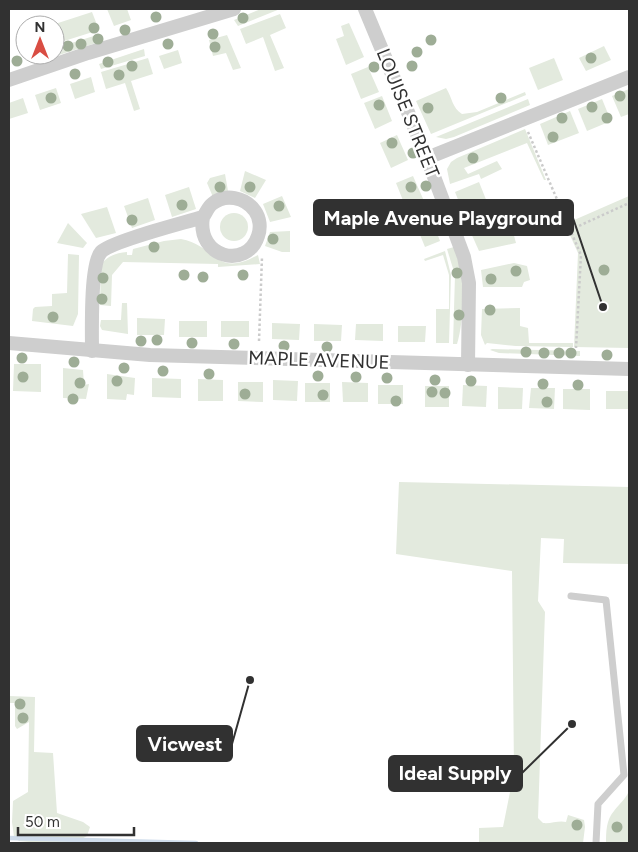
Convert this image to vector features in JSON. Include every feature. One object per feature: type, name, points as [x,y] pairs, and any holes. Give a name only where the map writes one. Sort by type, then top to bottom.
[{"type":"street","points":[[9,80],[88,53],[234,9]]},
{"type":"street","name":"LOUISE STREET","points":[[365,9],[427,158],[464,257],[469,283],[468,365]]},
{"type":"street","points":[[427,158],[629,77]]},
{"type":"street","points":[[231,197],[241,199],[250,204],[257,213],[260,231],[256,243],[238,255],[228,256],[218,253],[210,247],[203,237],[201,227],[203,217],[211,205],[219,200],[231,197]]},
{"type":"street","points":[[92,351],[95,266],[101,252],[114,244],[203,217]]},
{"type":"street","name":"MAPLE AVENUE","points":[[9,343],[170,356],[629,369]]},
{"type":"lane","points":[[571,596],[606,600],[624,775],[598,804],[596,843]]},
{"type":"path","points":[[523,120],[581,255],[576,348]]},
{"type":"path","points":[[570,230],[629,203]]},
{"type":"path","points":[[256,243],[262,257],[259,341]]},
{"type":"shaded area","points":[[107,9],[127,9],[131,20],[114,26]]},
{"type":"shaded area","points":[[261,9],[280,9],[238,26],[234,20]]},
{"type":"shaded area","points":[[92,12],[99,30],[65,41],[65,21]]},
{"type":"shaded area","points":[[280,14],[286,28],[270,35],[284,68],[275,71],[263,37],[246,44],[240,29]]},
{"type":"shaded area","points":[[349,23],[364,57],[346,65],[336,39],[344,36],[341,26]]},
{"type":"shaded area","points":[[100,34],[102,41],[65,53],[65,45]]},
{"type":"shaded area","points":[[227,35],[241,68],[233,70],[226,53],[213,56],[209,40]]},
{"type":"shaded area","points":[[604,46],[611,60],[586,71],[579,58]]},
{"type":"shaded area","points":[[144,49],[145,56],[101,69],[99,64]]},
{"type":"shaded area","points":[[178,50],[182,63],[164,69],[159,56]]},
{"type":"shaded area","points":[[148,58],[153,74],[131,81],[140,109],[134,111],[125,83],[106,89],[101,72]]},
{"type":"shaded area","points":[[554,58],[563,80],[538,90],[529,68]]},
{"type":"shaded area","points":[[368,67],[379,92],[361,99],[351,74]]},
{"type":"shaded area","points":[[91,77],[95,92],[75,99],[70,84]]},
{"type":"shaded area","points":[[56,88],[61,103],[40,110],[35,95]]},
{"type":"shaded area","points":[[446,88],[454,106],[462,114],[477,112],[525,92],[526,95],[431,134],[416,101]]},
{"type":"shaded area","points":[[629,89],[629,114],[621,117],[612,96]]},
{"type":"shaded area","points":[[382,96],[392,121],[375,129],[364,103]]},
{"type":"shaded area","points":[[23,98],[28,113],[9,119],[9,103]]},
{"type":"shaded area","points":[[528,99],[530,105],[454,137],[446,139],[436,137]]},
{"type":"shaded area","points":[[602,99],[611,121],[587,131],[578,109]]},
{"type":"shaded area","points":[[570,111],[579,133],[548,145],[540,124]]},
{"type":"shaded area","points":[[525,129],[546,180],[544,180],[527,143],[464,168],[468,174],[497,161],[502,169],[481,179],[479,174],[450,184],[447,169],[451,162]]},
{"type":"shaded area","points":[[397,135],[408,160],[391,168],[380,143]]},
{"type":"shaded area","points":[[245,171],[266,180],[255,198],[240,191]]},
{"type":"shaded area","points":[[225,174],[228,191],[213,197],[207,183],[210,178]]},
{"type":"shaded area","points":[[413,176],[424,201],[406,208],[396,183]]},
{"type":"shaded area","points":[[479,182],[489,207],[465,217],[455,192]]},
{"type":"shaded area","points":[[189,187],[196,209],[172,217],[165,195]]},
{"type":"shaded area","points":[[282,196],[291,217],[270,222],[263,204]]},
{"type":"shaded area","points":[[629,196],[629,348],[574,347],[578,253],[565,224]]},
{"type":"shaded area","points":[[148,198],[155,220],[132,228],[124,206]]},
{"type":"shaded area","points":[[107,207],[116,233],[96,238],[81,214]]},
{"type":"shaded area","points":[[234,213],[244,217],[248,227],[244,237],[234,241],[224,237],[220,227],[224,217]]},
{"type":"shaded area","points":[[430,214],[440,241],[425,247],[414,220]]},
{"type":"shaded area","points":[[509,217],[516,243],[479,251],[471,233],[472,231]]},
{"type":"shaded area","points":[[68,223],[87,243],[83,248],[57,243]]},
{"type":"shaded area","points":[[290,231],[290,252],[282,252],[265,246],[270,232]]},
{"type":"shaded area","points":[[181,239],[193,242],[224,262],[244,261],[258,255],[260,264],[218,267],[218,264],[123,262],[112,275],[111,306],[100,305],[101,265],[106,259],[123,252],[127,252],[127,255],[132,255],[133,249],[164,241]]},
{"type":"shaded area","points":[[454,247],[460,266],[462,290],[462,318],[457,344],[453,344],[455,275],[447,249]]},
{"type":"shaded area","points":[[445,251],[451,275],[449,343],[436,343],[436,309],[449,309],[449,275],[443,255],[425,261],[424,259]]},
{"type":"shaded area","points":[[68,254],[79,255],[78,314],[73,326],[32,321],[33,309],[35,307],[52,306],[52,294],[67,293]]},
{"type":"shaded area","points":[[514,263],[527,266],[530,280],[524,282],[522,287],[483,287],[481,270]]},
{"type":"shaded area","points":[[122,303],[127,303],[128,334],[102,330],[100,326],[101,320],[121,320]]},
{"type":"shaded area","points":[[520,308],[520,326],[528,328],[529,343],[573,343],[573,347],[516,346],[487,343],[485,345],[481,335],[482,309]]},
{"type":"shaded area","points":[[137,318],[165,319],[164,335],[137,335]]},
{"type":"shaded area","points":[[179,321],[207,321],[207,337],[179,337]]},
{"type":"shaded area","points":[[221,321],[249,321],[249,337],[221,337]]},
{"type":"shaded area","points":[[272,323],[300,324],[299,340],[272,339]]},
{"type":"shaded area","points":[[314,324],[342,325],[341,341],[314,341]]},
{"type":"shaded area","points":[[356,324],[383,324],[383,341],[355,340]]},
{"type":"shaded area","points":[[398,326],[426,326],[425,342],[398,342]]},
{"type":"shaded area","points":[[490,350],[580,351],[580,356],[499,353]]},
{"type":"shaded area","points":[[14,364],[41,364],[41,392],[13,391]]},
{"type":"shaded area","points":[[63,368],[83,370],[84,385],[89,384],[86,399],[63,398]]},
{"type":"shaded area","points":[[107,374],[135,378],[134,395],[127,394],[126,400],[107,399]]},
{"type":"shaded area","points":[[152,378],[181,379],[181,398],[152,397]]},
{"type":"shaded area","points":[[198,379],[223,380],[223,401],[198,401]]},
{"type":"shaded area","points":[[273,380],[298,381],[297,401],[273,400]]},
{"type":"shaded area","points":[[238,382],[263,382],[263,402],[238,401]]},
{"type":"shaded area","points":[[342,382],[368,383],[368,402],[343,402]]},
{"type":"shaded area","points":[[305,383],[330,383],[330,402],[305,402]]},
{"type":"shaded area","points":[[378,385],[403,385],[403,404],[378,404]]},
{"type":"shaded area","points":[[463,385],[487,386],[486,407],[462,406]]},
{"type":"shaded area","points":[[425,386],[449,386],[449,407],[425,407]]},
{"type":"shaded area","points":[[498,387],[523,388],[522,409],[498,409]]},
{"type":"shaded area","points":[[531,388],[555,388],[554,409],[529,408]]},
{"type":"shaded area","points":[[563,389],[590,389],[590,410],[563,409]]},
{"type":"shaded area","points":[[606,391],[629,391],[629,409],[606,409]]},
{"type":"shaded area","points":[[399,482],[629,487],[629,564],[563,563],[564,539],[541,538],[538,601],[545,612],[538,818],[543,823],[566,822],[568,815],[584,820],[583,843],[479,843],[479,828],[503,827],[514,772],[512,571],[396,554]]},
{"type":"shaded area","points":[[9,696],[35,697],[34,752],[53,753],[57,813],[83,822],[90,827],[87,836],[74,843],[19,841],[14,837],[12,822],[13,801],[28,792],[29,722],[17,729],[15,726],[15,703],[9,703]]},
{"type":"shaded area","points":[[629,791],[629,843],[606,843],[606,830],[609,818]]},
{"type":"waterway","points":[[9,838],[196,843]]},
{"type":"place","name":"Maple Avenue Playground","points":[[603,307]]},
{"type":"place","name":"Vicwest","points":[[250,680]]},
{"type":"place","name":"Ideal Supply","points":[[572,724]]}]
